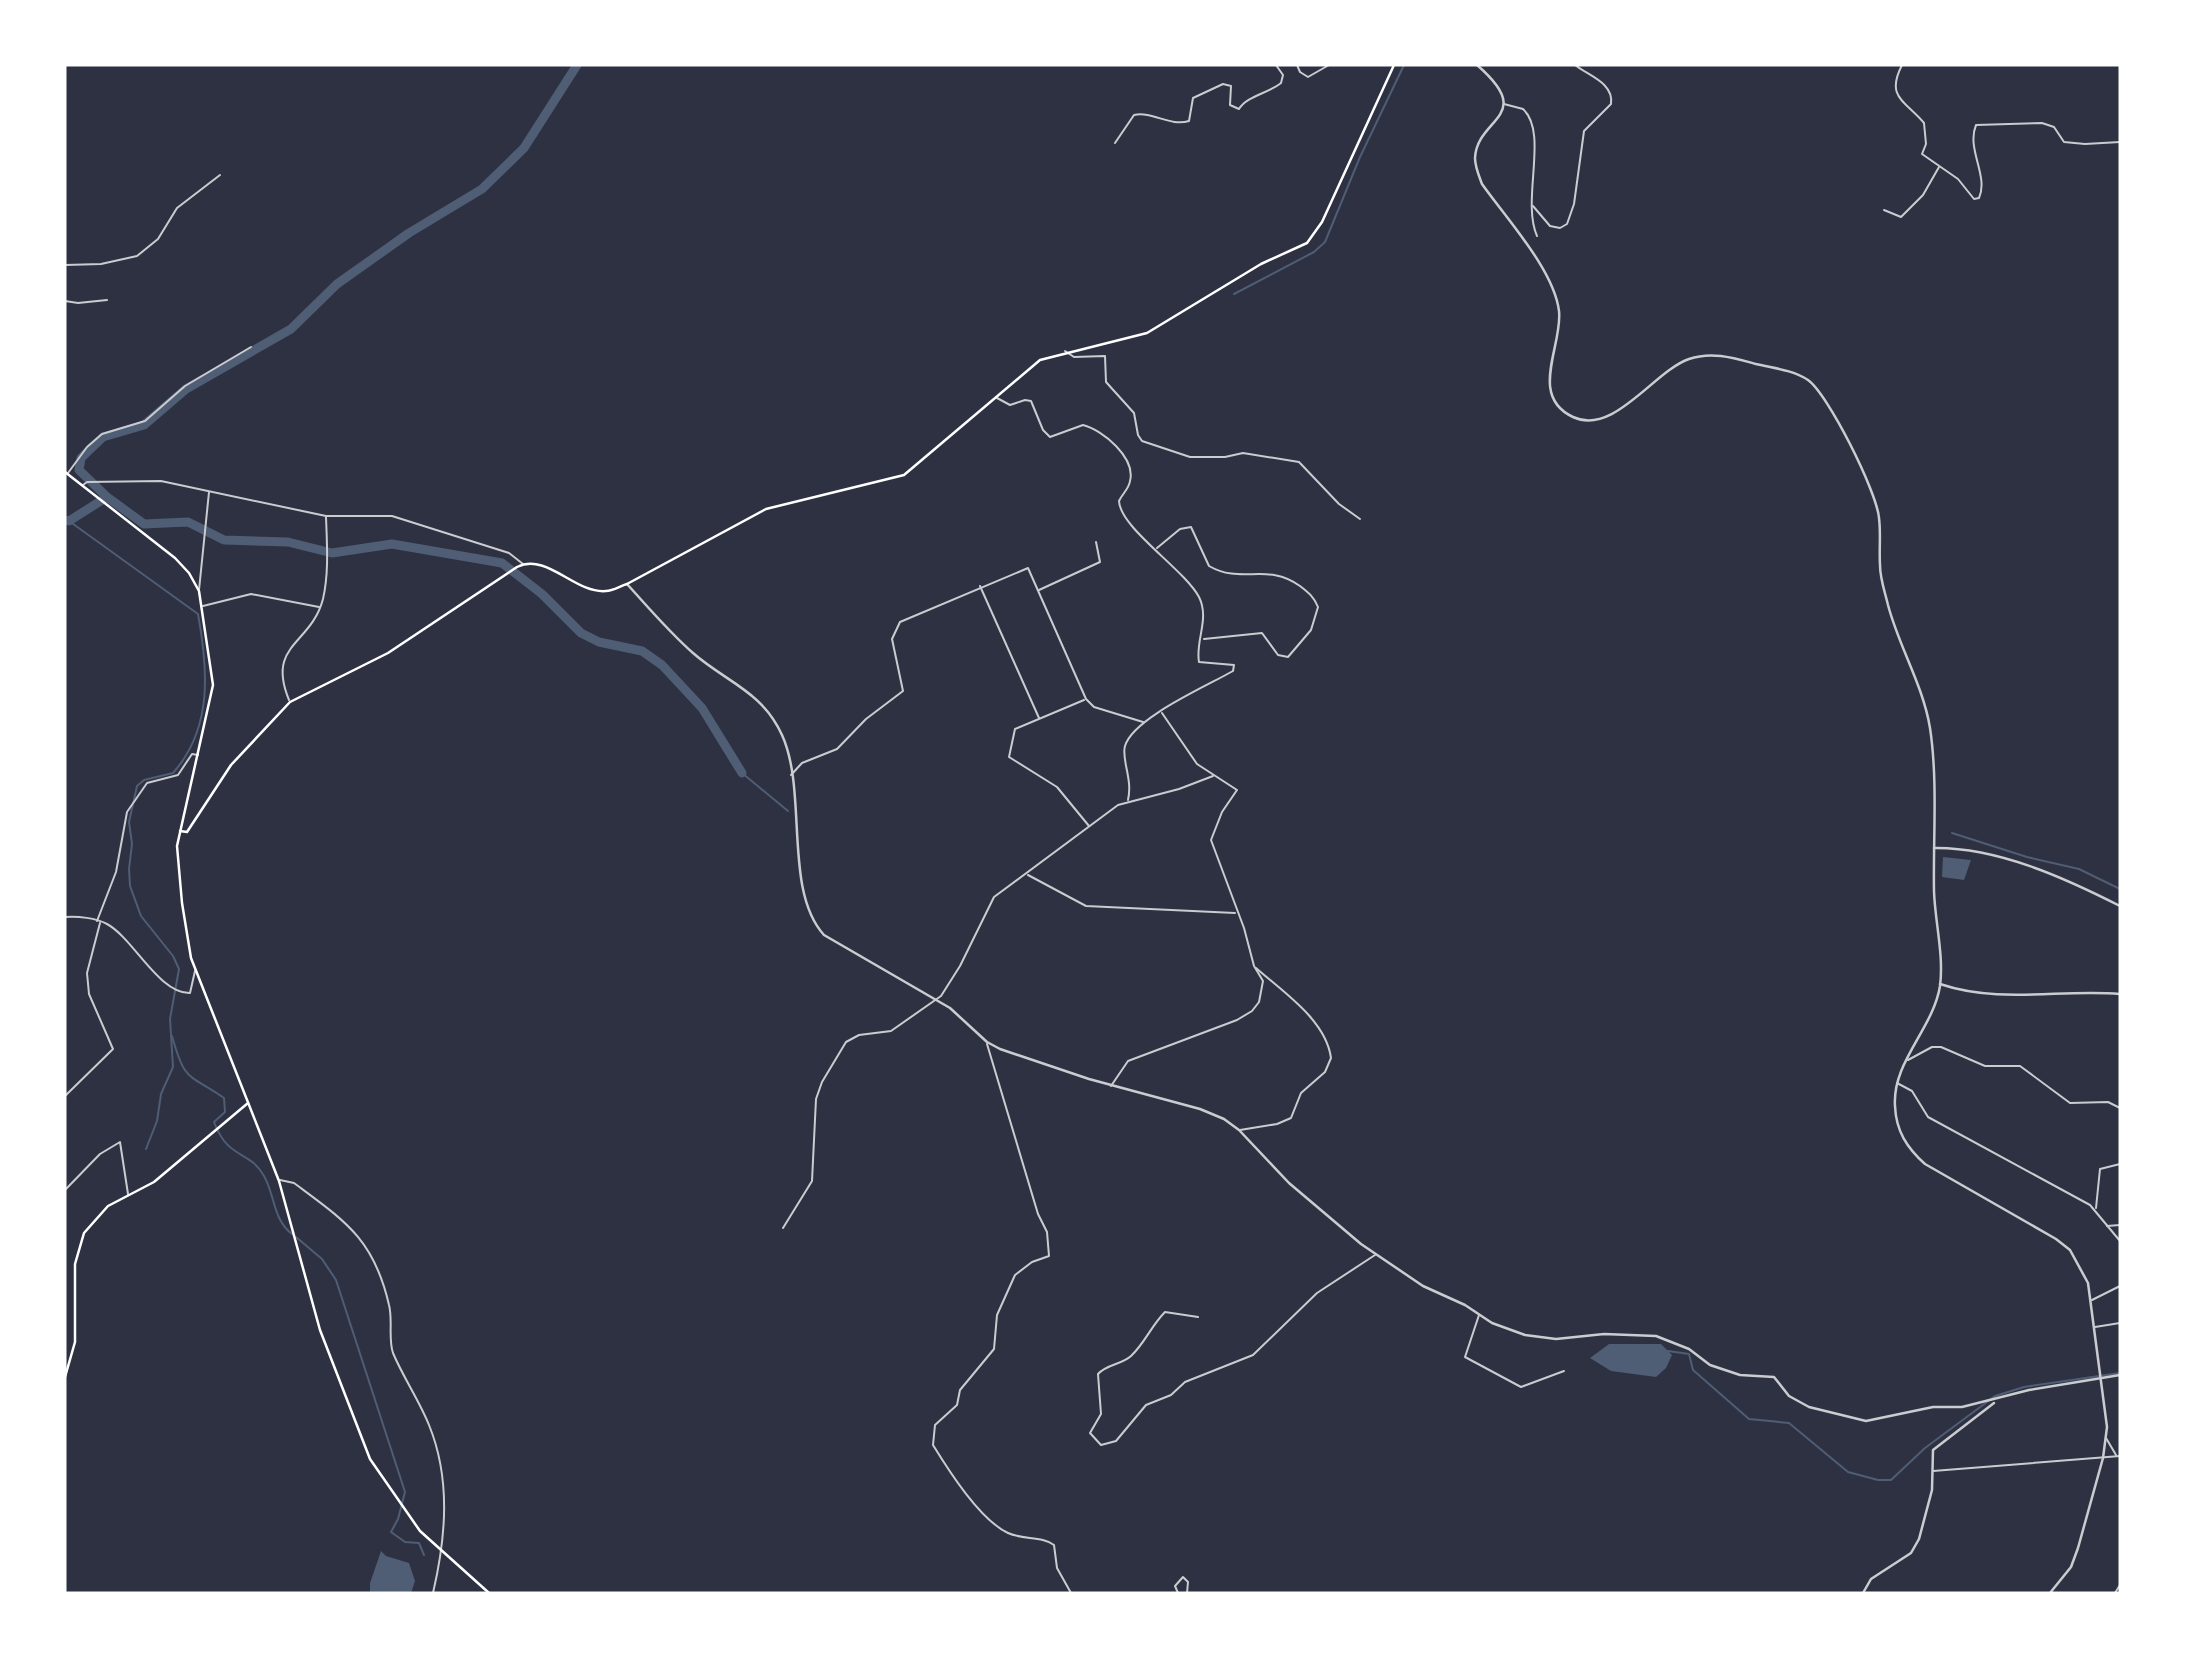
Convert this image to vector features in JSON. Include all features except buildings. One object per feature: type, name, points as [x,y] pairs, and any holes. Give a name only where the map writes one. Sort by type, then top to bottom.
[{"type":"main road","points":[[180,831],[187,832],[231,765],[290,702],[380,658],[517,567],[523,564],[543,567],[597,591],[606,591],[627,584],[766,509],[904,475],[1040,360],[1065,351],[1147,333],[1261,264],[1307,243],[1322,222],[1394,65]]},
{"type":"main road","points":[[66,473],[184,566],[199,591],[213,685],[180,831],[177,857],[182,903],[196,971],[279,1181],[320,1329],[341,1390],[370,1459],[399,1504],[447,1559],[489,1593]]},
{"type":"main road","points":[[65,1377],[75,1342],[78,1250],[95,1218],[128,1194],[154,1182],[248,1103]]},
{"type":"street","points":[[1115,143],[1133,115],[1141,114],[1174,123],[1189,121],[1193,97],[1223,84],[1231,86],[1230,105],[1239,109],[1244,102],[1281,83],[1283,75],[1276,65]]},
{"type":"street","points":[[1297,65],[1300,72],[1308,77],[1329,65]]},
{"type":"street","points":[[1477,65],[1493,79],[1500,90],[1503,104],[1501,114],[1475,155],[1476,168],[1482,184],[1555,289],[1560,319],[1549,386],[1553,398],[1563,410],[1583,419],[1606,418],[1688,359],[1719,354],[1798,375],[1819,390],[1872,488],[1880,517],[1880,571],[1894,624],[1925,703],[1930,732],[1940,984],[1927,1025],[1896,1083],[1894,1104],[1897,1124],[1909,1149],[1925,1164],[2070,1250],[2088,1283],[2091,1301],[2106,1438],[2078,1548],[2071,1567],[2050,1593]]},
{"type":"street","points":[[1533,206],[1550,226],[1560,228],[1567,224],[1574,204],[1584,131],[1611,104],[1612,95],[1606,86],[1575,65]]},
{"type":"street","points":[[1902,65],[1895,81],[1896,91],[1900,101],[1924,123],[1926,144],[1922,154],[1958,179],[1976,199],[1981,196],[1982,189],[1974,144],[1976,125],[2042,123],[2054,127],[2064,142],[2120,142]]},
{"type":"street","points":[[1503,104],[1523,109],[1534,128],[1533,226],[1537,236]]},
{"type":"street","points":[[1884,210],[1901,217],[1923,195],[1940,166]]},
{"type":"street","points":[[65,265],[101,264],[137,256],[158,239],[177,208],[220,175]]},
{"type":"street","points":[[65,301],[107,300]]},
{"type":"street","points":[[66,473],[87,447],[102,434],[145,421],[185,386],[251,347]]},
{"type":"street","points":[[1065,351],[1074,357],[1105,356],[1106,382],[1134,413],[1138,435],[1142,441],[1190,457],[1225,457],[1243,453],[1299,462],[1339,504],[1360,520]]},
{"type":"street","points":[[996,397],[1010,405],[1025,400],[1031,401],[1043,430],[1050,437],[1079,425],[1104,435],[1125,458],[1130,471],[1130,482],[1119,501],[1120,510],[1198,597],[1203,608],[1203,639],[1199,662],[1227,662],[1234,665],[1235,669],[1144,722],[1129,737],[1124,750],[1131,785],[1128,801]]},
{"type":"street","points":[[82,486],[96,481],[161,481],[326,516],[392,516],[509,553],[523,564]]},
{"type":"street","points":[[199,591],[209,491]]},
{"type":"street","points":[[290,702],[281,682],[281,668],[285,657],[320,607],[327,558],[326,516]]},
{"type":"street","points":[[1156,549],[1181,529],[1191,527],[1197,536],[1203,558],[1213,569],[1231,574],[1266,572],[1280,575],[1306,590],[1318,607],[1311,630],[1288,657],[1278,655],[1262,633],[1207,636],[1203,639]]},
{"type":"street","points":[[1038,591],[1100,562],[1097,542]]},
{"type":"street","points":[[791,775],[802,763],[841,746],[866,719],[903,691],[892,639],[900,622],[1028,568],[1086,699],[1094,708],[1144,722]]},
{"type":"street","points":[[627,584],[695,655],[757,699],[783,736],[791,775],[803,890],[814,925],[837,945],[936,1000],[963,1018],[987,1042],[1111,1086],[1217,1115],[1239,1130],[1289,1183],[1375,1254],[1423,1286],[1492,1323],[1536,1337],[1569,1340],[1604,1334],[1664,1338],[1689,1349],[1710,1365],[1740,1375],[1774,1377],[1796,1400],[1845,1418],[1879,1420],[1933,1407],[1962,1407],[1995,1401],[2029,1390],[2120,1375]]},
{"type":"street","points":[[980,586],[1039,719]]},
{"type":"street","points":[[203,606],[251,594],[320,607]]},
{"type":"street","points":[[1086,699],[1015,729],[1009,757],[1057,787],[1090,827]]},
{"type":"street","points":[[1111,1086],[1128,1061],[1197,1036],[1252,1011],[1263,991],[1263,981],[1254,966],[1210,840],[1222,812],[1237,790],[1197,764],[1162,712]]},
{"type":"street","points":[[65,1096],[113,1048],[89,994],[87,973],[99,922],[116,872],[127,812],[147,783],[178,775],[192,754],[198,755]]},
{"type":"street","points":[[783,1228],[811,1181],[816,1099],[822,1082],[842,1048],[854,1036],[891,1031],[936,1000],[960,966],[994,897],[1128,801],[1179,789],[1213,776]]},
{"type":"street","points":[[1934,848],[1960,848],[2035,869],[2120,906]]},
{"type":"street","points":[[1026,874],[1091,907],[1236,913]]},
{"type":"street","points":[[65,917],[106,923],[172,988],[179,991],[190,993],[196,971]]},
{"type":"street","points":[[1239,1130],[1248,1126],[1277,1124],[1290,1118],[1301,1093],[1325,1072],[1331,1058],[1317,1027],[1287,994],[1254,966]]},
{"type":"street","points":[[1940,984],[1981,994],[2013,996],[2096,992],[2120,994]]},
{"type":"street","points":[[987,1042],[1038,1214],[1047,1232],[1049,1256],[1032,1262],[1015,1275],[997,1315],[994,1349],[959,1391],[957,1405],[935,1425],[933,1442],[948,1469],[988,1518],[1021,1539],[1035,1538],[1054,1545],[1057,1568],[1071,1593]]},
{"type":"street","points":[[1908,1060],[1932,1047],[1941,1046],[1985,1066],[2020,1066],[2070,1103],[2108,1102],[2120,1108]]},
{"type":"street","points":[[1896,1083],[1912,1091],[1928,1117],[2096,1209],[2120,1241]]},
{"type":"street","points":[[65,1190],[100,1154],[120,1142],[128,1194]]},
{"type":"street","points":[[2096,1209],[2100,1169],[2120,1164]]},
{"type":"street","points":[[279,1181],[294,1183],[359,1234],[381,1274],[392,1317],[393,1352],[430,1427],[443,1478],[445,1520],[433,1593]]},
{"type":"street","points":[[2106,1225],[2120,1225]]},
{"type":"street","points":[[1198,1317],[1165,1312],[1128,1359],[1103,1368],[1098,1374],[1101,1414],[1090,1433],[1101,1445],[1116,1441],[1146,1405],[1171,1395],[1185,1382],[1253,1355],[1317,1293],[1375,1254]]},
{"type":"street","points":[[2091,1301],[2120,1286]]},
{"type":"street","points":[[1479,1314],[1465,1357],[1521,1387],[1564,1371]]},
{"type":"street","points":[[2095,1327],[2120,1323]]},
{"type":"street","points":[[1863,1593],[1871,1580],[1911,1553],[1915,1546],[1927,1514],[1933,1450],[1995,1401]]},
{"type":"street","points":[[2106,1438],[2116,1457]]},
{"type":"street","points":[[1933,1471],[2120,1456]]},
{"type":"street","points":[[1178,1593],[1175,1586],[1183,1577],[1188,1582],[1187,1593]]},
{"type":"street","points":[[2115,1593],[2120,1585]]},
{"type":"street","points":[[1136,1593],[1143,1593]]},
{"type":"water","points":[[1943,857],[1971,860],[1964,880],[1942,877]]},
{"type":"water","points":[[1609,1344],[1661,1344],[1672,1355],[1666,1368],[1656,1377],[1611,1371],[1590,1358]]},
{"type":"water","points":[[381,1551],[386,1556],[409,1563],[415,1581],[411,1593],[370,1593],[370,1583]]},
{"type":"waterway","points":[[577,65],[524,148],[482,189],[409,233],[337,284],[291,329],[186,389],[144,425],[103,437],[81,458],[79,470],[107,497],[144,524],[188,522],[224,540],[288,542],[332,553],[392,544],[502,563],[542,594],[581,633],[599,642],[642,651],[662,665],[702,708],[742,773]]},
{"type":"waterway","points":[[1234,294],[1314,252],[1325,242],[1360,157],[1404,65]]},
{"type":"waterway","points":[[65,520],[69,521],[107,497]]},
{"type":"waterway","points":[[69,521],[198,614],[204,656],[204,697],[195,737],[186,756],[173,773],[144,780],[137,786],[129,822],[132,844],[130,886],[141,916],[173,956],[179,969],[170,1019],[173,1067],[161,1094],[157,1121],[146,1149]]},
{"type":"waterway","points":[[742,773],[788,811]]},
{"type":"waterway","points":[[1952,833],[2027,857],[2079,869],[2120,889]]},
{"type":"waterway","points":[[172,1036],[181,1062],[189,1075],[224,1098],[225,1112],[214,1122],[226,1143],[252,1162],[264,1176],[281,1222],[292,1234]]},
{"type":"waterway","points":[[296,1237],[322,1259],[336,1280],[405,1492],[398,1519],[391,1532],[405,1542],[419,1543],[424,1555]]},
{"type":"waterway","points":[[1668,1351],[1689,1354],[1693,1370],[1749,1419],[1789,1423],[1848,1472],[1878,1480],[1891,1480],[1925,1448],[1995,1396],[2024,1387],[2120,1373]]}]
